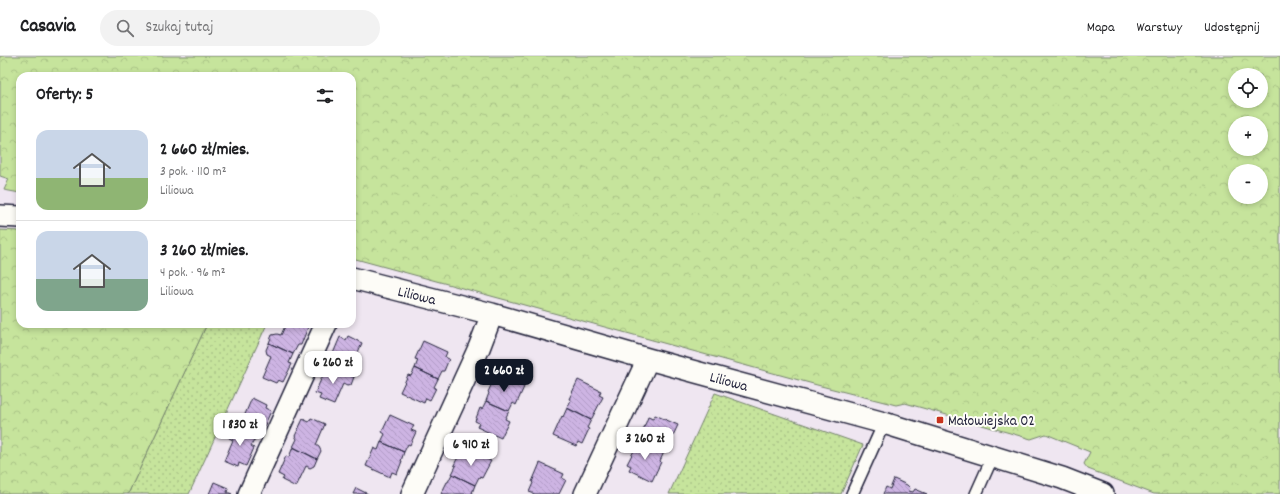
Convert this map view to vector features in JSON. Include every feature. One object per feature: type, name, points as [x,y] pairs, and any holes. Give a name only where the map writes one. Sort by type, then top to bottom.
[{"type":"street","points":[[0,216],[16,217]]},
{"type":"street","name":"Liliowa","points":[[356,279],[492,314],[648,359],[884,423],[1062,478],[1103,494]]},
{"type":"street","points":[[412,494],[479,348],[492,314]]},
{"type":"street","points":[[249,494],[324,328]]},
{"type":"street","points":[[586,494],[648,359]]},
{"type":"lane","points":[[852,494],[884,423]]},
{"type":"lane","points":[[976,494],[993,456]]},
{"type":"green space","points":[[0,56],[1280,56],[1280,494],[1154,494],[1088,469],[1084,464],[1090,452],[1046,434],[1031,439],[905,403],[896,405],[817,385],[356,259],[356,72],[16,72],[16,192],[4,190],[9,179],[0,176]]},
{"type":"green space","points":[[0,230],[16,231],[16,328],[205,328],[128,494],[0,494]]},
{"type":"green space","points":[[205,328],[265,328],[189,494],[128,494]]},
{"type":"green space","points":[[715,393],[863,445],[841,494],[669,494]]},
{"type":"building","points":[[284,328],[308,328],[301,345],[298,345],[293,354],[269,343],[272,335],[281,335]]},
{"type":"building","points":[[348,336],[362,343],[353,364],[356,365],[358,370],[354,377],[330,366],[334,357],[332,356],[340,337],[346,340]]},
{"type":"building","points":[[423,341],[447,352],[445,357],[449,359],[444,371],[442,371],[438,379],[415,368],[418,360],[415,359]]},
{"type":"building","points":[[269,343],[293,354],[289,363],[292,364],[283,382],[278,380],[276,383],[262,377],[271,356],[267,354],[266,350]]},
{"type":"building","points":[[330,366],[354,377],[351,385],[347,386],[343,384],[334,405],[319,399],[321,395],[315,393],[323,375],[326,375]]},
{"type":"building","points":[[415,368],[438,379],[434,387],[436,388],[430,400],[426,398],[424,403],[400,392],[408,375],[411,376]]},
{"type":"building","points":[[500,376],[524,387],[516,405],[513,403],[509,411],[486,401],[494,379],[498,381]]},
{"type":"building","points":[[578,380],[601,391],[599,395],[603,397],[591,420],[567,408],[571,400],[569,399]]},
{"type":"building","points":[[252,398],[266,405],[265,408],[271,411],[263,429],[260,428],[256,437],[232,426],[235,419],[239,417],[243,419]]},
{"type":"building","points":[[486,401],[509,411],[505,419],[509,421],[501,438],[477,427],[479,423],[475,421],[480,408],[482,409]]},
{"type":"building","points":[[567,408],[591,420],[587,428],[589,429],[582,444],[578,442],[576,446],[553,436]]},
{"type":"building","points":[[390,415],[414,426],[411,430],[416,432],[410,445],[408,444],[404,452],[381,442],[385,434],[382,432]]},
{"type":"building","points":[[655,415],[678,425],[664,452],[639,441],[648,417],[653,419]]},
{"type":"building","points":[[311,418],[325,424],[316,445],[321,451],[317,459],[293,447],[297,439],[295,436],[303,419],[309,422]]},
{"type":"building","points":[[232,426],[256,437],[251,446],[254,448],[246,466],[239,463],[238,467],[224,461],[233,440],[229,438],[228,434]]},
{"type":"building","points":[[639,441],[664,452],[652,481],[629,470],[631,466],[627,464]]},
{"type":"building","points":[[381,442],[404,452],[397,474],[392,472],[390,477],[366,466],[374,448],[378,450]]},
{"type":"building","points":[[293,447],[317,459],[314,466],[310,468],[306,466],[296,487],[282,480],[284,477],[278,474],[286,456],[289,457]]},
{"type":"building","points":[[466,450],[491,461],[482,478],[479,477],[475,485],[452,474],[456,466],[454,465],[460,453],[464,455]]},
{"type":"building","points":[[540,463],[564,474],[562,478],[566,480],[559,494],[535,494],[529,492]]},
{"type":"building","points":[[452,474],[475,485],[472,493],[474,494],[441,494]]},
{"type":"building","points":[[894,479],[907,485],[910,488],[909,491],[913,492],[915,489],[927,494],[883,494],[886,487],[890,489]]},
{"type":"building","points":[[214,482],[228,488],[227,492],[232,494],[209,494]]},
{"type":"building","points":[[356,488],[368,494],[353,494]]},
{"type":"place","name":"Małowiejska 02","points":[[940,420]]}]
